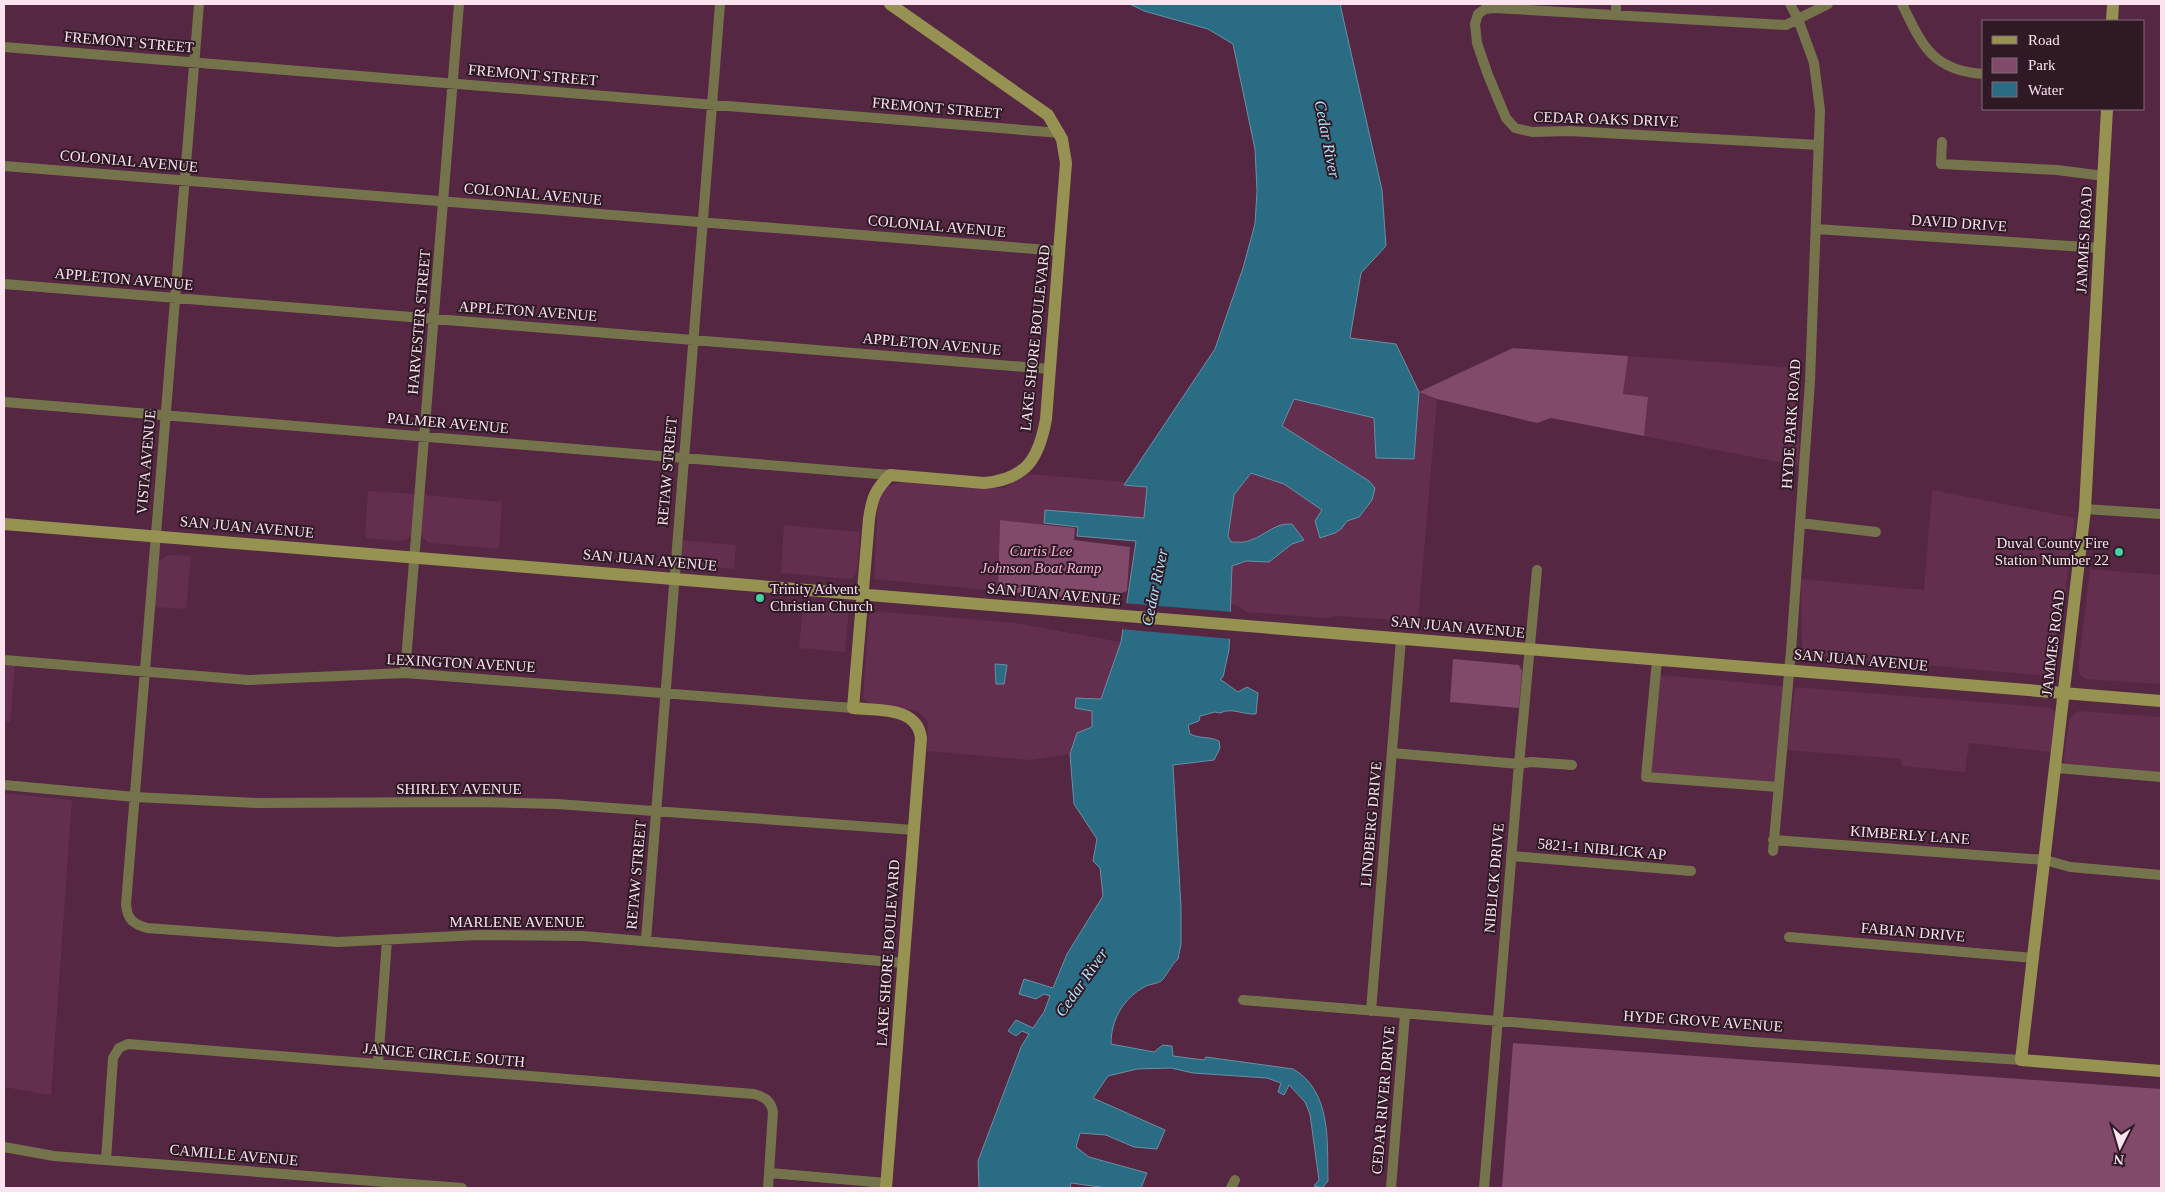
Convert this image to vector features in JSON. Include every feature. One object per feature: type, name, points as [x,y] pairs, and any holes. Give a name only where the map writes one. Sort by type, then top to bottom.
[{"type":"street","name":"VISTA AVENUE","points":[[131,921],[127,914],[126,904],[199,4]]},
{"type":"street","name":"HARVESTER STREET","points":[[405,673],[459,4]]},
{"type":"street","name":"RETAW STREET","points":[[646,940],[720,4]]},
{"type":"street","name":"LAKE SHORE BOULEVARD","points":[[890,4],[1048,115],[1060,133],[1065,149],[1066,169],[1050,369],[1042,438],[1032,461],[1022,470],[1001,481],[984,483],[890,475]]},
{"type":"street","points":[[1616,4],[1616,15],[1786,25],[1828,4]]},
{"type":"street","name":"HYDE PARK ROAD","points":[[1773,851],[1789,671],[1810,382],[1820,110],[1814,63],[1798,19],[1790,4]]},
{"type":"street","points":[[1902,4],[1918,38],[1936,60],[1948,68],[1982,74]]},
{"type":"street","points":[[2112,20],[2113,4]]},
{"type":"street","name":"CEDAR OAKS DRIVE","points":[[1616,15],[1494,8],[1485,9],[1478,14],[1475,24],[1480,53],[1506,118],[1516,128],[1532,132],[1569,131],[1819,145]]},
{"type":"street","name":"FREMONT STREET","points":[[4,47],[1060,133]]},
{"type":"street","name":"JAMMES ROAD","points":[[2021,1060],[2085,509],[2108,110]]},
{"type":"street","points":[[1942,142],[1941,164],[2057,170],[2104,176]]},
{"type":"street","name":"COLONIAL AVENUE","points":[[4,166],[1060,252]]},
{"type":"street","name":"DAVID DRIVE","points":[[1816,229],[2100,248]]},
{"type":"street","name":"APPLETON AVENUE","points":[[4,284],[1050,369]]},
{"type":"street","name":"PALMER AVENUE","points":[[4,402],[890,475]]},
{"type":"street","points":[[853,708],[868,519],[873,497],[879,486],[890,475]]},
{"type":"street","points":[[2085,509],[2161,514]]},
{"type":"street","points":[[1800,523],[1876,532]]},
{"type":"street","name":"SAN JUAN AVENUE","points":[[4,524],[2161,700]]},
{"type":"street","name":"NIBLICK DRIVE","points":[[1484,1188],[1537,570]]},
{"type":"street","name":"LINDBERG DRIVE","points":[[1371,1011],[1402,639]]},
{"type":"street","name":"LEXINGTON AVENUE","points":[[4,660],[248,680],[405,673],[853,708],[899,713],[907,715],[915,721]]},
{"type":"street","points":[[1657,660],[1646,777],[1778,787]]},
{"type":"street","name":"LAKE SHORE BOULEVARD","points":[[886,1186],[921,738],[915,721]]},
{"type":"street","points":[[1392,753],[1519,764],[1531,762],[1572,765]]},
{"type":"street","points":[[2056,768],[2161,776]]},
{"type":"street","name":"SHIRLEY AVENUE","points":[[4,785],[134,797],[293,805],[508,803],[656,811],[914,830]]},
{"type":"street","name":"KIMBERLY LANE","points":[[1773,840],[2045,860],[2070,867],[2161,875]]},
{"type":"street","name":"5821-1 NIBLICK AP","points":[[1511,856],[1691,871]]},
{"type":"street","name":"MARLENE AVENUE","points":[[131,921],[147,928],[305,940],[387,940],[478,935],[544,934],[646,940],[904,963]]},
{"type":"street","name":"FABIAN DRIVE","points":[[1789,937],[2034,958]]},
{"type":"street","points":[[378,1064],[387,940]]},
{"type":"street","name":"HYDE GROVE AVENUE","points":[[1243,1000],[1498,1022],[2161,1071]]},
{"type":"street","name":"CEDAR RIVER DRIVE","points":[[1391,1188],[1405,1014]]},
{"type":"street","name":"JANICE CIRCLE SOUTH","points":[[106,1160],[113,1058],[120,1048],[128,1044],[754,1094],[767,1099],[772,1104],[770,1173]]},
{"type":"street","name":"CAMILLE AVENUE","points":[[4,1148],[54,1156],[462,1188]]},
{"type":"street","points":[[768,1188],[770,1173],[886,1186]]},
{"type":"shaded area","points":[[1628,356],[1796,368],[1800,466],[1644,436],[1648,398],[1623,394]]},
{"type":"shaded area","points":[[1419,392],[1437,399],[1418,621],[1335,616],[1323,618],[1247,612],[1231,604],[1232,566],[1246,561],[1269,562],[1292,544],[1303,540],[1292,524],[1286,524],[1274,526],[1250,541],[1231,543],[1228,537],[1234,496],[1251,473],[1284,484],[1322,510],[1329,533],[1341,529],[1347,521],[1359,517],[1369,481],[1282,426],[1294,399],[1374,418],[1414,459]]},
{"type":"shaded area","points":[[1029,474],[1126,482],[1124,484],[1147,487],[1144,518],[1045,510],[1043,525],[1000,520],[998,591],[874,579],[878,497],[887,487],[902,482],[963,488],[1004,488]]},
{"type":"shaded area","points":[[1932,490],[2075,518],[2065,595],[2057,625],[2053,670],[2047,676],[1802,654],[1801,579],[1924,590]]},
{"type":"shaded area","points":[[368,491],[416,494],[412,536],[403,541],[365,538]]},
{"type":"shaded area","points":[[424,495],[502,502],[499,549],[429,543],[421,536]]},
{"type":"shaded area","points":[[784,525],[860,532],[857,571],[854,576],[851,579],[781,573]]},
{"type":"shaded area","points":[[680,540],[736,545],[734,569],[684,564],[679,550]]},
{"type":"shaded area","points":[[168,555],[191,556],[186,609],[153,607],[159,561]]},
{"type":"shaded area","points":[[2090,569],[2161,575],[2161,684],[2086,679],[2081,676],[2078,669]]},
{"type":"shaded area","points":[[803,606],[849,609],[845,652],[799,648]]},
{"type":"shaded area","points":[[872,611],[1015,623],[1121,642],[1101,699],[1082,697],[1092,711],[1092,727],[1077,733],[1070,754],[1029,760],[927,751],[928,721],[917,711],[871,705],[863,698],[869,616]]},
{"type":"shaded area","points":[[4,665],[15,666],[10,722],[4,722]]},
{"type":"shaded area","points":[[1659,675],[1783,686],[1774,784],[1651,773]]},
{"type":"shaded area","points":[[1795,687],[2051,708],[2056,714],[2051,752],[1969,743],[1965,772],[1902,766],[1901,759],[1787,750]]},
{"type":"shaded area","points":[[2078,711],[2161,717],[2161,773],[2063,766],[2069,719]]},
{"type":"shaded area","points":[[4,793],[72,800],[51,1095],[4,1087]]},
{"type":"green space","points":[[1513,348],[1628,356],[1623,394],[1648,397],[1644,436],[1551,418],[1537,423],[1437,399],[1419,392]]},
{"type":"green space","name":"Curtis Lee Johnson Boat Ramp","points":[[1000,520],[1075,528],[1074,540],[1130,547],[1127,591],[1121,593],[1117,602],[998,591]]},
{"type":"green space","points":[[1453,659],[1519,665],[1522,671],[1519,708],[1450,702]]},
{"type":"green space","points":[[1513,1043],[2161,1089],[2161,1188],[1502,1188]]},
{"type":"water","name":"Cedar River","points":[[1130,4],[1340,4],[1382,190],[1386,246],[1361,273],[1350,338],[1396,344],[1419,392],[1414,459],[1376,458],[1374,418],[1294,399],[1282,426],[1369,481],[1375,488],[1372,500],[1359,517],[1347,521],[1335,533],[1320,538],[1315,521],[1322,510],[1284,484],[1251,473],[1234,495],[1228,536],[1231,542],[1249,541],[1275,527],[1286,524],[1292,524],[1304,540],[1292,544],[1269,562],[1246,561],[1232,566],[1229,650],[1223,677],[1220,679],[1238,692],[1247,687],[1258,693],[1256,714],[1233,711],[1215,712],[1200,716],[1199,721],[1188,725],[1190,734],[1219,741],[1220,748],[1214,760],[1173,765],[1181,908],[1181,944],[1178,959],[1161,981],[1146,986],[1125,1003],[1113,1026],[1111,1044],[1154,1052],[1163,1045],[1172,1046],[1173,1056],[1204,1060],[1206,1057],[1293,1069],[1306,1079],[1315,1090],[1325,1119],[1328,1181],[1322,1188],[1314,1186],[1319,1180],[1310,1114],[1305,1102],[1289,1085],[1284,1095],[1278,1092],[1281,1083],[1267,1078],[1193,1073],[1171,1068],[1137,1069],[1108,1076],[1093,1098],[1165,1130],[1157,1149],[1134,1147],[1106,1135],[1080,1133],[1076,1147],[1089,1157],[1147,1173],[1141,1188],[1108,1188],[1071,1183],[1070,1188],[979,1188],[978,1161],[1021,1047],[1029,1034],[1022,1031],[1016,1036],[1008,1031],[1016,1020],[1033,1028],[1044,1012],[1050,996],[1044,994],[1036,999],[1019,994],[1024,979],[1053,988],[1067,954],[1103,896],[1100,868],[1093,861],[1097,839],[1074,804],[1070,754],[1077,733],[1092,727],[1092,711],[1075,708],[1076,698],[1101,699],[1121,642],[1136,541],[1077,536],[1078,527],[1044,523],[1045,510],[1144,518],[1147,487],[1124,485],[1215,349],[1243,268],[1255,224],[1257,191],[1255,149],[1233,44],[1208,29],[1144,11]]},
{"type":"water","points":[[995,664],[1007,665],[1004,684],[996,684]]},
{"type":"pier","points":[[1123,603],[1233,612],[1232,639],[1120,629]]},
{"type":"place","name":"Duval County Fire Station Number 22","points":[[2119,552]]},
{"type":"place","name":"Trinity Advent Christian Church","points":[[760,598]]}]
